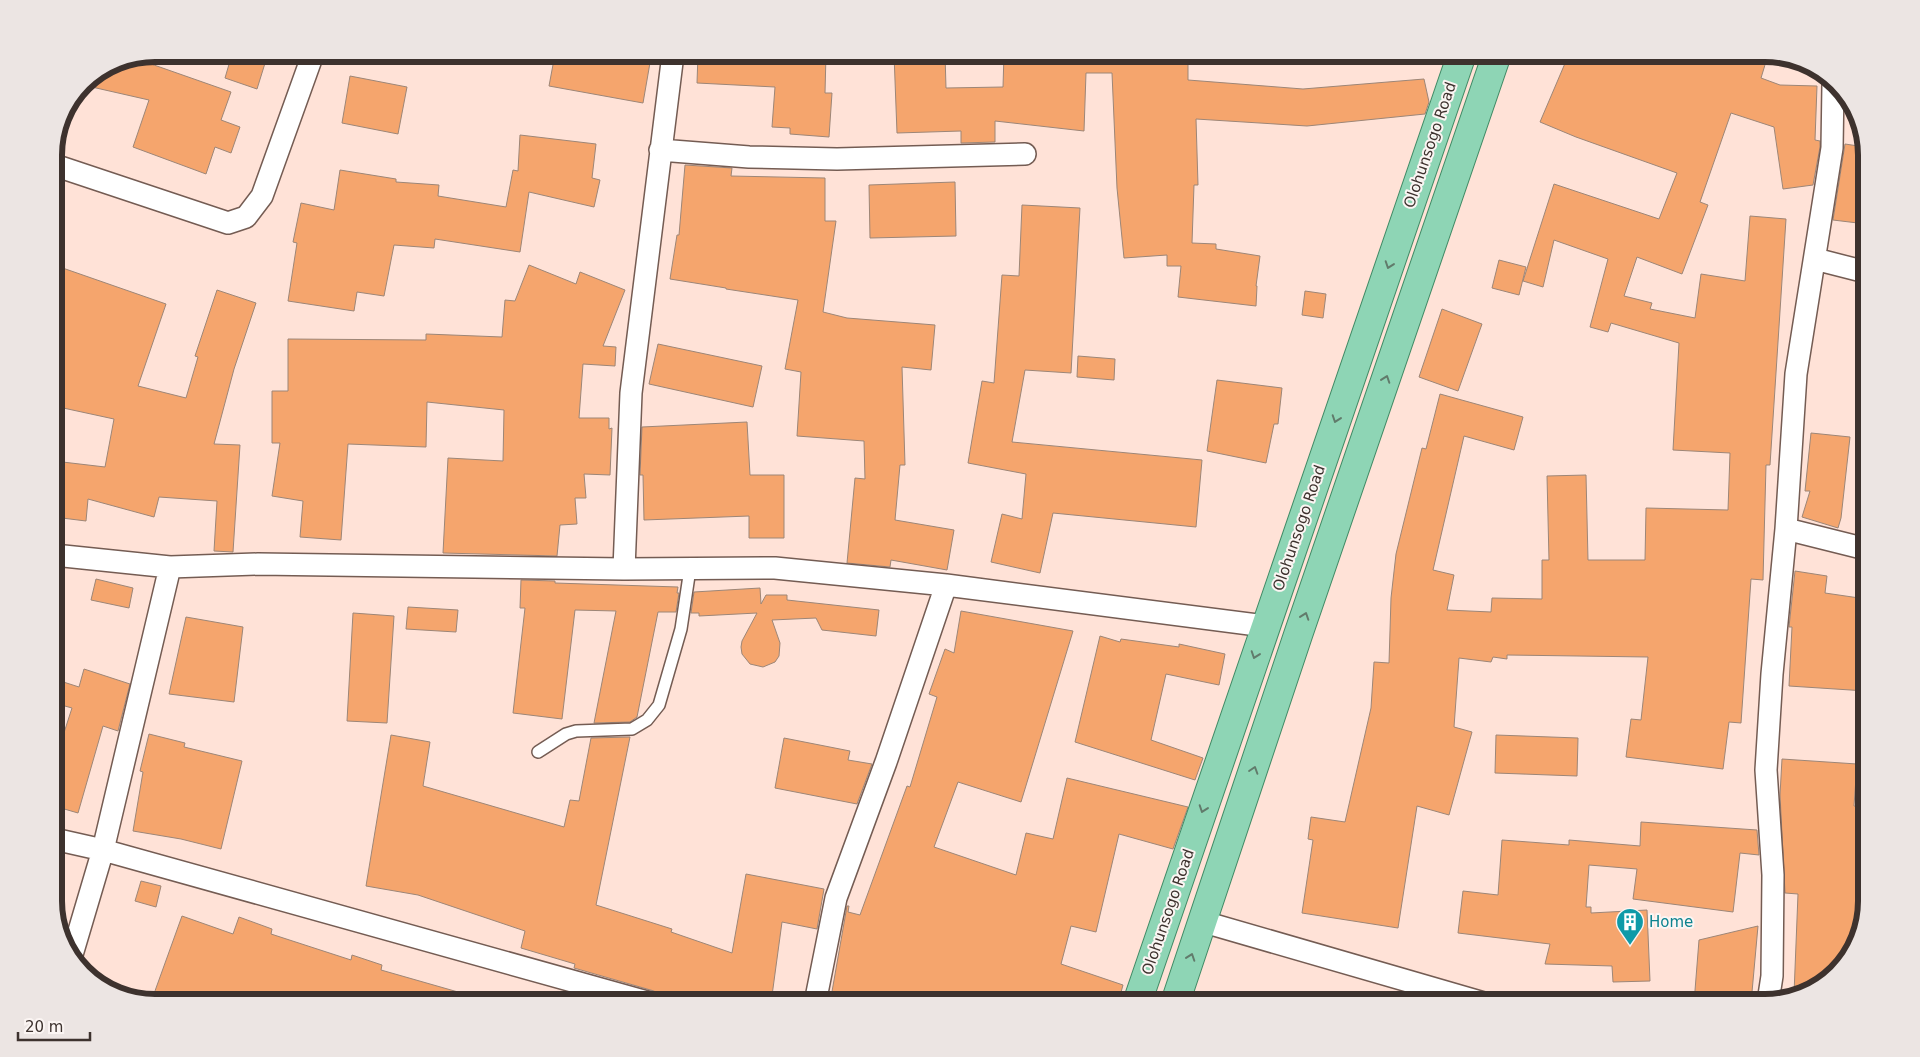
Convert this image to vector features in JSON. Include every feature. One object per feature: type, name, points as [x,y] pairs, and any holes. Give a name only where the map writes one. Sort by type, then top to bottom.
[{"type":"main road","name":"Olohunsogo Road","points":[[1140,994],[1459,62]]},
{"type":"main road","points":[[1178,994],[1204,922],[1298,635],[1495,62]]},
{"type":"main road","points":[[1398,240],[1429,253]]},
{"type":"street","points":[[63,168],[228,223],[246,217],[262,196],[310,62]]},
{"type":"street","points":[[624,570],[630,393],[672,62]]},
{"type":"street","points":[[1769,994],[1772,976],[1773,875],[1766,770],[1772,674],[1786,529],[1796,374],[1832,148],[1833,93]]},
{"type":"street","points":[[660,150],[750,157],[836,159],[1025,154]]},
{"type":"street","points":[[1815,258],[1857,270]]},
{"type":"street","points":[[1786,529],[1858,547]]},
{"type":"street","points":[[63,556],[170,567],[258,564],[624,570],[775,568],[946,586],[1265,626]]},
{"type":"street","points":[[74,947],[103,850],[170,567]]},
{"type":"street","points":[[818,994],[836,898],[886,762],[946,586]]},
{"type":"street","points":[[63,840],[614,994]]},
{"type":"street","points":[[1204,922],[1453,994]]},
{"type":"lane","points":[[538,752],[566,734],[576,731],[632,729],[647,720],[659,705],[681,628],[690,569]]},
{"type":"building","points":[[230,62],[265,62],[257,89],[225,78]]},
{"type":"building","points":[[554,62],[650,62],[643,103],[549,86]]},
{"type":"building","points":[[698,62],[826,62],[825,93],[832,93],[829,137],[790,134],[790,128],[772,127],[775,87],[697,83]]},
{"type":"building","points":[[894,62],[945,62],[946,88],[1003,87],[1004,62],[1188,62],[1188,80],[1303,89],[1424,79],[1429,102],[1425,114],[1307,126],[1196,119],[1198,185],[1194,185],[1192,243],[1216,244],[1216,249],[1260,256],[1256,286],[1256,306],[1178,297],[1181,266],[1167,266],[1167,255],[1124,258],[1117,188],[1112,73],[1086,73],[1084,131],[995,121],[995,142],[961,143],[961,131],[897,133]]},
{"type":"building","points":[[1566,62],[1766,62],[1761,78],[1780,85],[1817,86],[1815,140],[1820,141],[1820,147],[1813,185],[1783,189],[1774,127],[1731,113],[1700,202],[1708,205],[1682,274],[1637,257],[1624,296],[1652,303],[1650,309],[1695,318],[1701,274],[1745,281],[1750,216],[1786,219],[1770,465],[1766,465],[1763,580],[1751,579],[1741,723],[1729,722],[1723,769],[1626,757],[1631,719],[1641,720],[1648,657],[1507,655],[1507,659],[1493,657],[1491,662],[1459,658],[1454,727],[1472,732],[1449,815],[1417,806],[1398,928],[1302,913],[1313,840],[1308,839],[1311,817],[1345,822],[1371,708],[1374,662],[1389,663],[1391,598],[1396,554],[1422,448],[1426,449],[1440,394],[1523,417],[1514,450],[1464,436],[1433,570],[1454,575],[1447,610],[1491,612],[1492,598],[1542,599],[1542,560],[1549,560],[1547,476],[1586,475],[1588,560],[1645,560],[1646,508],[1728,510],[1730,453],[1673,450],[1679,343],[1611,323],[1608,332],[1590,327],[1608,259],[1554,240],[1543,287],[1523,281],[1554,184],[1659,219],[1677,173],[1540,122]]},
{"type":"building","points":[[147,63],[231,92],[221,120],[240,127],[231,153],[215,147],[206,174],[133,147],[149,100],[93,87],[104,78],[126,67]]},
{"type":"building","points":[[350,76],[407,87],[398,134],[342,123]]},
{"type":"building","points":[[520,135],[596,144],[592,178],[600,180],[594,207],[529,192],[520,252],[435,239],[434,248],[394,245],[384,296],[357,292],[354,311],[288,301],[297,243],[293,242],[301,203],[334,210],[340,170],[396,179],[396,182],[439,185],[438,196],[506,207],[513,170],[518,171]]},
{"type":"building","points":[[1845,144],[1857,146],[1857,223],[1833,220]]},
{"type":"building","points":[[685,165],[732,168],[731,176],[825,178],[825,221],[836,221],[823,312],[847,318],[935,325],[931,370],[902,367],[905,465],[900,465],[895,520],[954,530],[947,570],[891,560],[890,567],[847,563],[855,478],[865,479],[864,441],[797,436],[801,372],[785,369],[798,300],[670,279],[677,235],[679,235]]},
{"type":"building","points":[[955,182],[956,236],[870,238],[869,185]]},
{"type":"building","points":[[1022,205],[1080,208],[1071,373],[1025,370],[1012,442],[1202,460],[1196,527],[1053,513],[1040,573],[991,562],[1002,514],[1022,519],[1026,474],[968,463],[982,381],[994,383],[1002,275],[1019,276]]},
{"type":"building","points":[[1499,260],[1526,267],[1519,295],[1492,288]]},
{"type":"building","points":[[529,265],[576,284],[580,272],[625,290],[603,346],[616,347],[615,366],[583,364],[579,418],[609,418],[609,429],[612,428],[610,475],[584,474],[586,498],[575,498],[577,524],[560,525],[557,556],[443,553],[448,458],[503,461],[504,410],[427,402],[426,447],[348,444],[341,540],[300,537],[303,501],[272,496],[280,443],[272,443],[272,391],[288,391],[288,339],[426,340],[426,334],[502,337],[505,300],[515,301]]},
{"type":"building","points":[[63,268],[166,304],[138,386],[186,398],[198,357],[195,356],[217,290],[256,303],[234,369],[214,444],[240,445],[233,552],[214,551],[217,501],[159,497],[154,517],[88,499],[86,521],[63,518],[63,462],[105,467],[114,419],[63,408]]},
{"type":"building","points":[[1305,291],[1326,294],[1323,318],[1302,315]]},
{"type":"building","points":[[1442,309],[1482,324],[1458,391],[1419,377]]},
{"type":"building","points":[[658,344],[762,366],[753,407],[649,384]]},
{"type":"building","points":[[1078,356],[1115,359],[1114,380],[1077,377]]},
{"type":"building","points":[[1217,380],[1282,388],[1278,424],[1274,424],[1266,463],[1207,451]]},
{"type":"building","points":[[747,422],[750,475],[784,475],[784,538],[749,538],[749,516],[644,520],[643,475],[640,475],[642,427]]},
{"type":"building","points":[[1811,433],[1850,437],[1841,518],[1838,528],[1802,517],[1810,491],[1805,491]]},
{"type":"building","points":[[1795,571],[1827,576],[1825,593],[1858,598],[1858,690],[1789,686],[1792,627],[1789,627]]},
{"type":"building","points":[[96,579],[133,588],[129,608],[91,600]]},
{"type":"building","points":[[521,580],[678,587],[676,612],[658,612],[637,717],[630,722],[594,723],[616,611],[575,610],[562,719],[513,713],[525,608],[520,608]]},
{"type":"building","points":[[760,588],[761,604],[766,595],[787,595],[787,600],[879,610],[876,636],[822,630],[816,618],[772,620],[780,643],[779,656],[775,662],[763,667],[750,664],[742,654],[741,647],[742,641],[757,613],[699,616],[699,613],[691,613],[694,592]]},
{"type":"building","points":[[408,607],[458,610],[456,632],[406,629]]},
{"type":"building","points":[[961,611],[1073,631],[1021,802],[958,782],[934,847],[1016,875],[1026,833],[1053,839],[1067,778],[1188,807],[1173,849],[1119,834],[1096,932],[1071,926],[1061,964],[1123,985],[1120,994],[832,994],[847,906],[849,906],[848,912],[860,915],[907,786],[910,787],[937,697],[929,694],[945,649],[954,653]]},
{"type":"building","points":[[353,613],[394,616],[387,723],[347,721]]},
{"type":"building","points":[[186,617],[243,627],[234,702],[169,694]]},
{"type":"building","points":[[1100,636],[1120,642],[1121,639],[1179,647],[1179,644],[1225,654],[1219,685],[1166,674],[1151,740],[1203,758],[1195,780],[1075,742]]},
{"type":"building","points":[[84,669],[130,684],[118,731],[103,726],[78,813],[63,809],[63,736],[72,708],[63,706],[63,682],[79,687]]},
{"type":"building","points":[[149,734],[185,743],[184,747],[242,761],[221,849],[181,839],[133,831],[143,772],[140,771]]},
{"type":"building","points":[[391,735],[430,742],[423,786],[564,827],[570,800],[579,801],[591,738],[630,737],[596,905],[672,929],[671,932],[732,953],[746,874],[824,889],[817,929],[782,922],[772,994],[658,994],[654,991],[574,968],[575,964],[521,948],[525,931],[418,895],[366,886]]},
{"type":"building","points":[[1496,735],[1578,738],[1577,776],[1495,773]]},
{"type":"building","points":[[784,738],[850,751],[848,760],[872,764],[857,804],[775,788]]},
{"type":"building","points":[[1782,759],[1857,764],[1854,806],[1858,806],[1858,901],[1854,925],[1848,943],[1834,963],[1816,979],[1794,990],[1798,894],[1785,893],[1780,795]]},
{"type":"building","points":[[1641,822],[1757,830],[1759,855],[1740,853],[1733,912],[1633,899],[1637,869],[1589,865],[1586,907],[1591,907],[1591,913],[1647,910],[1650,981],[1613,982],[1612,966],[1545,964],[1550,944],[1458,933],[1463,891],[1498,895],[1502,840],[1569,845],[1569,840],[1640,846]]},
{"type":"building","points":[[141,881],[161,886],[156,907],[135,901]]},
{"type":"building","points":[[182,916],[233,934],[239,917],[272,929],[271,934],[351,960],[352,955],[382,965],[381,970],[465,994],[156,994],[154,994]]},
{"type":"building","points":[[1758,926],[1752,994],[1695,994],[1699,940]]},
{"type":"place","name":"Home","points":[[1630,946]]}]
